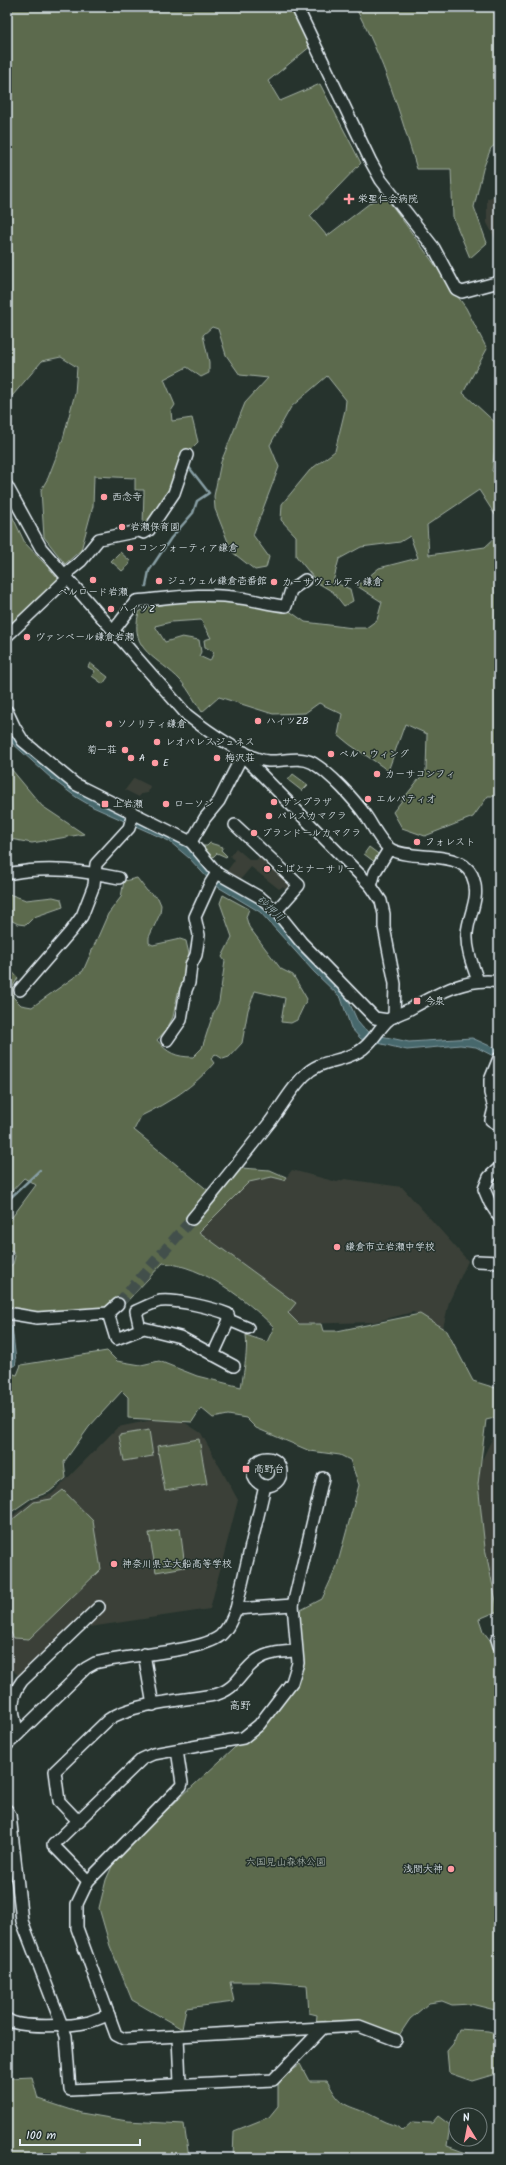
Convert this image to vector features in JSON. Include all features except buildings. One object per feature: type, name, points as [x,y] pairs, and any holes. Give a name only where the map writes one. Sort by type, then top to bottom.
[{"type":"street","points":[[297,7],[381,180],[434,248],[456,289],[462,292],[499,282]]},
{"type":"street","points":[[7,636],[66,576],[99,539],[139,532],[144,533],[149,530],[174,493],[187,455]]},
{"type":"street","points":[[7,486],[41,548],[187,715],[208,730],[245,752],[267,761],[300,760],[312,762],[351,799],[389,849],[402,854],[453,860],[469,870],[475,885],[475,907],[467,934],[468,950],[478,981]]},
{"type":"street","points":[[114,630],[136,600],[205,596],[240,597],[272,605],[286,606],[291,590],[305,580]]},
{"type":"street","points":[[7,711],[23,741],[47,762],[75,784],[132,819],[191,842],[216,874],[261,898],[276,911],[301,942],[376,1018],[391,1019]]},
{"type":"street","points":[[191,842],[205,818],[219,801],[245,752]]},
{"type":"street","points":[[245,752],[248,761],[371,886],[381,901],[384,914],[384,927],[395,984],[391,1019]]},
{"type":"street","points":[[20,990],[71,931],[82,916],[94,885],[96,864],[132,819]]},
{"type":"street","points":[[235,825],[299,885],[276,911]]},
{"type":"street","points":[[371,886],[375,872],[389,849]]},
{"type":"street","points":[[12,873],[44,868],[94,873],[120,878]]},
{"type":"street","points":[[167,1040],[181,1020],[186,990],[189,983],[191,965],[196,956],[199,935],[195,917],[216,874]]},
{"type":"street","points":[[192,1219],[225,1180],[305,1075],[329,1060],[338,1061],[359,1052],[391,1019],[434,996],[459,985],[478,981],[499,982]]},
{"type":"street","points":[[499,1058],[490,1080],[490,1093],[494,1108],[491,1120],[499,1125]]},
{"type":"street","points":[[499,1168],[489,1177],[484,1189],[490,1203],[499,1217]]},
{"type":"street","points":[[477,1261],[499,1262]]},
{"type":"street","points":[[140,1329],[136,1311],[160,1301],[196,1304],[216,1309],[228,1314],[229,1320],[213,1355]]},
{"type":"street","points":[[7,1313],[37,1318],[108,1313],[118,1304]]},
{"type":"street","points":[[108,1313],[116,1339],[144,1328],[180,1338],[234,1366]]},
{"type":"street","points":[[229,1320],[248,1328]]},
{"type":"street","points":[[88,1881],[53,1845],[79,1822],[142,1759],[153,1754],[234,1741],[249,1734],[259,1725],[292,1682],[298,1664],[293,1605],[323,1478]]},
{"type":"street","points":[[7,1745],[86,1668],[108,1660],[204,1645],[214,1640],[227,1628],[236,1609],[265,1486]]},
{"type":"street","points":[[236,1609],[293,1605]]},
{"type":"street","points":[[18,1734],[10,1696],[22,1681],[99,1607]]},
{"type":"street","points":[[499,1639],[497,1639],[499,1646]]},
{"type":"street","points":[[79,1822],[59,1802],[55,1771],[115,1715],[133,1708],[214,1696],[227,1692],[257,1660],[275,1653],[296,1650]]},
{"type":"street","points":[[144,1654],[153,1705]]},
{"type":"street","points":[[177,1750],[182,1783],[88,1881],[77,1904],[76,1928],[116,2035],[124,2039],[359,2026],[396,2040]]},
{"type":"street","points":[[7,1810],[22,1921],[66,2036],[70,2090],[180,2083],[273,2080],[322,2029]]},
{"type":"street","points":[[7,2019],[18,2025],[62,2024],[88,2022],[109,2015]]},
{"type":"street","points":[[178,2037],[180,2083]]},
{"type":"shaded area","points":[[499,193],[499,239],[495,238],[487,223],[487,199]]},
{"type":"shaded area","points":[[134,778],[150,786],[148,793],[141,794],[139,797],[125,790]]},
{"type":"shaded area","name":"こばとナーサリー","points":[[236,848],[250,860],[256,860],[263,854],[296,884],[290,891],[282,887],[279,889],[251,867],[240,880],[226,872],[235,860],[230,856]]},
{"type":"shaded area","name":"鎌倉市立岩瀬中学校","points":[[292,1170],[337,1182],[345,1179],[402,1187],[468,1261],[449,1302],[443,1328],[413,1312],[374,1322],[300,1324],[288,1313],[296,1303],[199,1232],[249,1182],[272,1177],[284,1180]]},
{"type":"shaded area","name":"神奈川県立大船高等学校","points":[[162,1418],[181,1420],[201,1433],[238,1500],[210,1609],[83,1628],[25,1681],[12,1670],[7,1668],[7,1520],[33,1500],[52,1494],[118,1427]]},
{"type":"shaded area","points":[[499,1434],[499,1614],[495,1614],[471,1482],[494,1435]]},
{"type":"green space","points":[[7,7],[292,7],[311,46],[268,81],[280,101],[320,84],[361,163],[310,216],[327,236],[383,193],[466,308],[487,349],[463,393],[498,425],[492,471],[499,474],[499,521],[479,490],[427,525],[429,555],[485,547],[499,534],[499,796],[488,796],[473,817],[425,836],[402,828],[393,812],[426,770],[427,734],[405,724],[388,771],[338,735],[342,714],[319,703],[305,713],[273,714],[219,697],[202,712],[181,681],[148,652],[142,645],[138,636],[137,625],[139,612],[155,603],[220,599],[288,610],[305,622],[353,628],[366,628],[377,620],[382,602],[357,586],[379,568],[418,558],[410,536],[400,542],[361,547],[339,559],[333,582],[350,589],[353,601],[344,606],[333,592],[318,583],[296,556],[296,536],[281,520],[282,504],[310,470],[335,451],[346,400],[327,376],[291,407],[270,445],[279,467],[253,535],[269,557],[266,568],[255,570],[232,552],[215,509],[214,496],[221,462],[245,403],[268,378],[240,375],[226,355],[218,329],[212,327],[203,335],[209,362],[209,373],[201,377],[187,367],[164,379],[175,405],[171,411],[172,421],[192,418],[198,442],[184,456],[170,493],[152,519],[143,526],[144,490],[135,490],[135,478],[94,476],[93,506],[81,550],[65,564],[44,537],[41,490],[48,478],[63,439],[75,393],[77,367],[61,357],[42,361],[7,402]],"holes":[[[201,620],[211,638],[204,640],[205,647],[214,652],[210,661],[199,656],[201,652],[199,640],[182,637],[165,642],[155,626],[171,622]]]},
{"type":"green space","points":[[355,7],[499,7],[499,142],[491,148],[483,169],[474,207],[487,243],[470,258],[453,217],[451,169],[417,169],[398,107],[383,66],[375,46]]},
{"type":"green space","points":[[7,505],[25,543],[61,581],[7,631]]},
{"type":"green space","points":[[120,552],[130,561],[129,565],[122,571],[111,561]]},
{"type":"green space","points":[[90,663],[108,677],[103,684],[92,676],[95,671],[88,667]]},
{"type":"green space","points":[[7,764],[42,806],[84,834],[32,843],[10,839],[7,876]]},
{"type":"green space","points":[[293,774],[308,785],[302,791],[288,780]]},
{"type":"green space","points":[[210,843],[223,847],[221,850],[227,856],[226,857],[217,853],[212,858],[202,846],[207,846]]},
{"type":"green space","points":[[369,847],[381,856],[376,863],[364,854]]},
{"type":"green space","name":"六国見山森林公園","points":[[137,878],[147,891],[158,898],[161,905],[160,914],[149,937],[149,943],[153,945],[180,939],[186,941],[189,954],[186,975],[178,993],[173,1017],[167,1029],[157,1040],[168,1051],[177,1055],[193,1057],[202,1048],[213,1014],[219,1002],[225,961],[222,957],[232,937],[220,903],[223,895],[249,909],[246,917],[249,927],[281,969],[293,975],[307,999],[297,1020],[291,1023],[281,1022],[285,998],[255,991],[248,1010],[242,1043],[229,1057],[223,1059],[215,1054],[211,1059],[214,1063],[207,1071],[171,1100],[141,1116],[134,1130],[210,1192],[199,1219],[241,1168],[270,1170],[286,1177],[284,1180],[272,1177],[249,1182],[199,1232],[296,1303],[288,1313],[299,1324],[321,1324],[323,1331],[337,1331],[420,1314],[447,1331],[473,1381],[499,1389],[499,1417],[486,1420],[478,1484],[485,1548],[498,1611],[479,1619],[483,1631],[496,1648],[499,1663],[499,2011],[471,2004],[452,2005],[442,2001],[429,2003],[410,2019],[396,2040],[368,2025],[316,2025],[317,2015],[309,2013],[307,1985],[271,1982],[230,1982],[234,2002],[186,2008],[182,2029],[132,2000],[110,1946],[99,1908],[106,1880],[116,1857],[135,1835],[155,1821],[259,1725],[296,1673],[293,1614],[322,1599],[337,1566],[359,1485],[350,1460],[340,1455],[310,1451],[256,1428],[246,1418],[228,1415],[213,1418],[201,1408],[192,1422],[128,1418],[128,1397],[122,1391],[89,1427],[64,1462],[66,1478],[49,1492],[30,1499],[7,1515],[7,1372],[17,1375],[21,1365],[107,1351],[117,1361],[141,1365],[159,1361],[197,1376],[241,1387],[246,1355],[246,1335],[267,1342],[274,1327],[237,1295],[208,1277],[194,1270],[178,1265],[163,1263],[117,1312],[34,1314],[7,1310],[7,1268],[13,1264],[15,1256],[12,1251],[7,1252],[7,1224],[36,1185],[24,1178],[7,1196],[7,966],[18,978],[13,986],[13,997],[21,1005],[32,1007],[83,971],[108,914],[121,897],[124,881]]},
{"type":"green space","points":[[7,888],[9,894],[26,900],[53,897],[61,899],[63,907],[34,917],[26,925],[18,924],[7,918]]},
{"type":"green space","points":[[149,1430],[153,1456],[124,1461],[119,1435]]},
{"type":"green space","points":[[199,1439],[207,1484],[165,1491],[157,1446]]},
{"type":"green space","points":[[63,1490],[93,1521],[101,1569],[29,1639],[14,1638],[7,1626],[7,1524],[34,1502],[51,1499]]},
{"type":"green space","points":[[180,1528],[185,1567],[156,1572],[149,1533]]},
{"type":"green space","points":[[459,2029],[488,2031],[499,2034],[499,2073],[472,2081],[449,2073],[447,2051],[453,2044]]},
{"type":"green space","points":[[300,2064],[309,2081],[327,2081],[336,2096],[344,2104],[395,2126],[402,2131],[412,2122],[432,2123],[438,2116],[448,2124],[448,2147],[477,2157],[487,2158],[233,2158],[234,2131],[269,2117],[278,2106],[278,2080]]},
{"type":"green space","points":[[32,2077],[38,2099],[81,2113],[127,2121],[184,2124],[189,2158],[7,2158],[7,2082],[11,2078]]},
{"type":"water","name":"砂押川","points":[[7,721],[82,792],[179,839],[265,907],[345,993],[358,1022],[363,1028],[372,1034],[409,1042],[472,1038],[499,1050],[499,1059],[476,1047],[460,1045],[407,1050],[361,1039],[351,1028],[341,998],[314,972],[260,912],[213,884],[189,858],[169,841],[93,807],[76,797],[52,779],[11,742],[7,736]]},
{"type":"water","points":[[7,1325],[12,1326],[16,1361],[15,1366],[7,1365]]},
{"type":"waterway","points":[[146,586],[149,571],[171,538],[193,513],[197,501],[209,493],[188,466]]},
{"type":"waterway","points":[[7,1201],[40,1170]]},
{"type":"waterway","points":[[7,2066],[11,2070]]},
{"type":"tunnel","points":[[118,1304],[192,1219]]},
{"type":"place","name":"栄聖仁会病院","points":[[349,199]]},
{"type":"place","name":"西念寺","points":[[104,497]]},
{"type":"place","name":"岩瀬保育園","points":[[122,527]]},
{"type":"place","name":"コンフォーティア鎌倉","points":[[130,548]]},
{"type":"place","name":"ベルロード岩瀬","points":[[93,580]]},
{"type":"place","name":"ジュウェル鎌倉壱番館","points":[[159,581]]},
{"type":"place","name":"カーサヴェルディ鎌倉","points":[[274,582]]},
{"type":"place","name":"ハイツZ","points":[[111,609]]},
{"type":"place","name":"ヴァンベール鎌倉岩瀬","points":[[27,637]]},
{"type":"place","name":"ハイツZB","points":[[258,721]]},
{"type":"place","name":"ソノリティ鎌倉","points":[[109,724]]},
{"type":"place","name":"レオパレスジュネス","points":[[157,742]]},
{"type":"place","name":"菊一荘","points":[[125,750]]},
{"type":"place","name":"ベル・ウィング","points":[[331,754]]},
{"type":"place","name":"A","points":[[131,758]]},
{"type":"place","name":"梅沢荘","points":[[217,758]]},
{"type":"place","name":"E","points":[[155,763]]},
{"type":"place","name":"カーサコンフィ","points":[[377,774]]},
{"type":"place","name":"エルパティオ","points":[[368,799]]},
{"type":"place","name":"サンプラザ","points":[[274,802]]},
{"type":"place","name":"上岩瀬","points":[[105,804]]},
{"type":"place","name":"ローソン","points":[[166,804]]},
{"type":"place","name":"パレスカマクラ","points":[[269,816]]},
{"type":"place","name":"ブランドールカマクラ","points":[[254,833]]},
{"type":"place","name":"フォレスト","points":[[417,842]]},
{"type":"place","name":"こばとナーサリー","points":[[267,869]]},
{"type":"place","name":"今泉","points":[[417,1001]]},
{"type":"place","name":"鎌倉市立岩瀬中学校","points":[[337,1247]]},
{"type":"place","name":"高野台","points":[[246,1469]]},
{"type":"place","name":"神奈川県立大船高等学校","points":[[114,1564]]},
{"type":"place","name":"浅間大神","points":[[451,1869]]},
{"type":"district","name":"高野","points":[[240,1706]]}]
